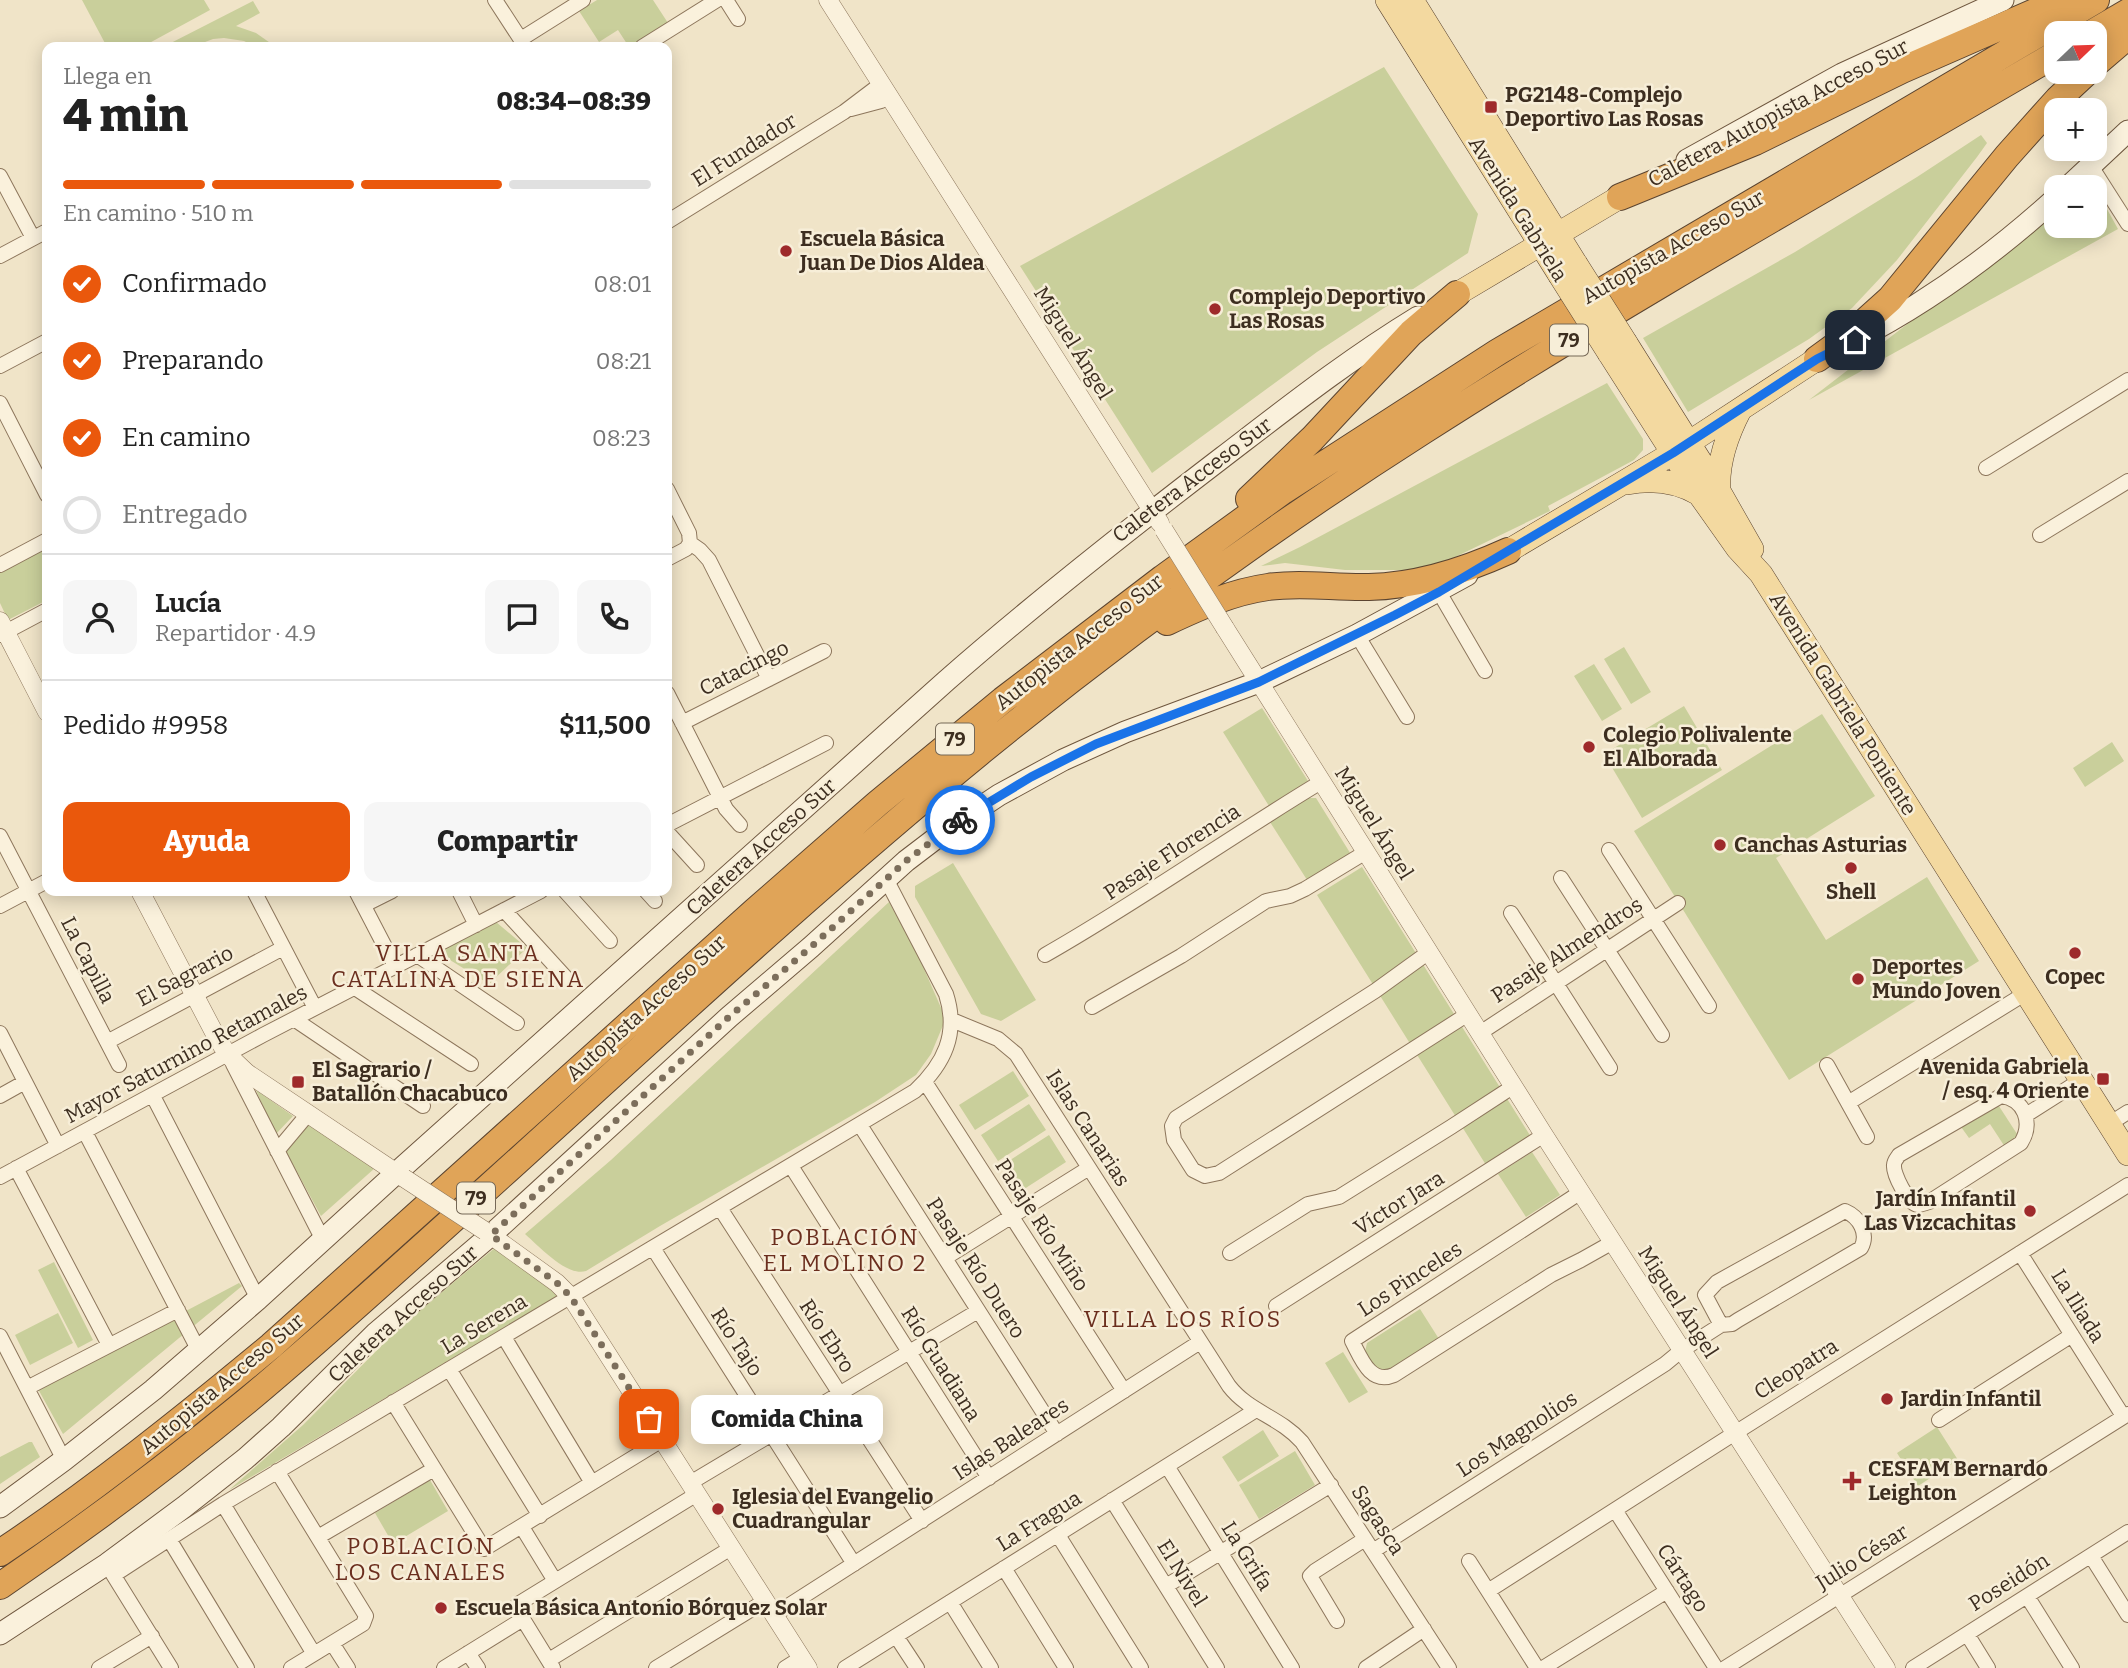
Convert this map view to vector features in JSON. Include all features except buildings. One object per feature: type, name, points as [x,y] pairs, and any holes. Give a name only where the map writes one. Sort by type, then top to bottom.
[{"type":"highway","points":[[1620,197],[1755,142],[1902,70],[2062,0]]},
{"type":"highway","name":"Autopista Acceso Sur","points":[[0,1553],[135,1456],[271,1346],[867,812],[1003,700],[1163,578],[1335,456],[1498,352],[2096,0]]},
{"type":"highway","points":[[2107,24],[2128,12]]},
{"type":"highway","points":[[2107,54],[2128,36]]},
{"type":"highway","name":"Autopista Acceso Sur","points":[[0,1586],[127,1495],[243,1404],[353,1309],[880,836],[1101,658],[1288,521],[1436,423],[1647,293],[2044,61]]},
{"type":"highway","points":[[1817,359],[1850,335],[1891,299],[2007,156],[2074,84]]},
{"type":"highway","points":[[1163,578],[1290,460],[1396,348],[1457,294]]},
{"type":"highway","points":[[1101,658],[1180,616],[1246,591],[1282,585],[1366,587],[1407,584],[1457,572],[1508,551]]},
{"type":"main road","name":"Avenida Gabriela","points":[[1387,0],[1527,205]]},
{"type":"main road","name":"Avenida Gabriela","points":[[1412,0],[1527,205],[1681,448]]},
{"type":"main road","name":"Caletera Autopista Acceso Sur","points":[[1548,239],[1842,74],[1993,2]]},
{"type":"main road","points":[[2081,175],[2128,131]]},
{"type":"main road","points":[[1500,268],[1527,205],[1563,211],[1596,211]]},
{"type":"main road","points":[[1681,448],[1817,359],[1868,334],[1930,298],[1987,256],[2044,208]]},
{"type":"main road","name":"Caletera Acceso Sur","points":[[0,1507],[64,1460],[199,1351],[323,1240],[400,1176],[992,641],[1056,587],[1342,367],[1393,332],[1548,239]]},
{"type":"main road","points":[[1621,484],[1655,480],[1709,492],[1718,478],[1723,451],[1741,410]]},
{"type":"main road","name":"Caletera Acceso Sur","points":[[0,1634],[110,1569],[254,1451],[376,1333],[729,1017],[886,879],[969,814],[1063,760],[1125,732],[1259,682],[1357,635],[1439,592],[1681,448]]},
{"type":"main road","name":"Avenida Gabriela Poniente","points":[[1681,448],[1709,492],[1749,540],[1761,574],[2081,1080],[2119,1118],[2128,1154]]},
{"type":"street","points":[[495,0],[522,42]]},
{"type":"street","points":[[524,42],[583,0]]},
{"type":"street","points":[[650,42],[716,0]]},
{"type":"street","points":[[726,0],[738,19]]},
{"type":"street","name":"Miguel Ángel","points":[[828,0],[1544,1135],[1886,1668]]},
{"type":"street","name":"El Fundador","points":[[672,219],[844,112],[885,90]]},
{"type":"street","points":[[2091,166],[2128,224]]},
{"type":"street","points":[[0,256],[39,235],[4,171]]},
{"type":"street","points":[[0,366],[42,344]]},
{"type":"street","points":[[1986,468],[2128,380]]},
{"type":"street","points":[[0,403],[42,485]]},
{"type":"street","points":[[2040,535],[2128,481]]},
{"type":"street","points":[[672,499],[689,533],[690,543],[672,556]]},
{"type":"street","points":[[0,565],[42,543]]},
{"type":"street","points":[[690,543],[709,560],[769,679]]},
{"type":"street","points":[[1439,592],[1485,671]]},
{"type":"street","points":[[42,612],[2,629],[42,703]]},
{"type":"street","points":[[1357,635],[1407,717]]},
{"type":"street","name":"Catacingo","points":[[682,723],[824,651]]},
{"type":"street","points":[[672,703],[726,809],[740,825]]},
{"type":"street","points":[[672,822],[826,743]]},
{"type":"street","name":"Pasaje Florencia","points":[[1045,955],[1100,924],[1321,782]]},
{"type":"street","name":"La Capilla","points":[[0,836],[119,1065]]},
{"type":"street","points":[[672,838],[697,865]]},
{"type":"street","points":[[1609,849],[1709,1006]]},
{"type":"street","points":[[1092,1007],[1181,956],[1266,901],[1290,896],[1305,889],[1366,852]]},
{"type":"street","points":[[1561,878],[1662,1035]]},
{"type":"street","points":[[886,879],[946,994],[952,1020]]},
{"type":"street","points":[[0,906],[42,884]]},
{"type":"street","points":[[143,896],[323,1240]]},
{"type":"street","points":[[257,896],[315,1008]]},
{"type":"street","points":[[359,896],[395,967]]},
{"type":"street","points":[[364,905],[382,896]]},
{"type":"street","points":[[462,896],[476,925]]},
{"type":"street","name":"Mayor Saturnino Retamales","points":[[0,1177],[294,1019],[531,896]]},
{"type":"street","points":[[569,896],[610,942]]},
{"type":"street","name":"Pasaje Almendros","points":[[1480,1033],[1678,904]]},
{"type":"street","points":[[504,910],[567,979]]},
{"type":"street","points":[[1511,913],[1610,1068]]},
{"type":"street","name":"El Sagrario","points":[[107,1042],[284,948]]},
{"type":"street","points":[[1429,951],[1375,991],[1176,1118],[1172,1135],[1193,1170],[1205,1176],[1219,1173],[1468,1014]]},
{"type":"street","points":[[416,956],[517,1023]]},
{"type":"street","points":[[355,988],[471,1064]]},
{"type":"street","points":[[1849,1103],[2026,993]]},
{"type":"street","points":[[294,1019],[423,1106]]},
{"type":"street","name":"La Serena","points":[[110,1569],[169,1539],[393,1402],[904,1098],[925,1082],[943,1056],[952,1020]]},
{"type":"street","name":"Islas Canarias","points":[[952,1020],[998,1039],[1016,1054],[1233,1392],[1256,1410]]},
{"type":"street","points":[[0,1033],[58,1146]]},
{"type":"street","points":[[228,1055],[241,1068],[307,1114],[488,1233],[557,1283],[571,1297],[805,1663],[785,1668]]},
{"type":"street","points":[[1827,1065],[1867,1137]]},
{"type":"street","points":[[2026,1115],[2081,1080]]},
{"type":"street","points":[[0,1096],[25,1082]]},
{"type":"street","name":"Pasaje Río Miño","points":[[925,1082],[1124,1391]]},
{"type":"street","points":[[1230,1253],[1308,1204],[1339,1197],[1514,1086]]},
{"type":"street","points":[[153,1096],[258,1299]]},
{"type":"street","points":[[2001,1096],[2014,1101],[2026,1115],[2028,1125],[2021,1143],[1929,1202],[1914,1205],[1895,1175],[1893,1167],[1899,1155],[2001,1096]]},
{"type":"street","points":[[277,1151],[307,1114]]},
{"type":"street","name":"Pasaje Río Duero","points":[[860,1125],[1057,1434]]},
{"type":"street","points":[[85,1132],[199,1351]]},
{"type":"street","name":"Víctor Jara","points":[[1276,1306],[1544,1135]]},
{"type":"street","name":"Río Guadiana","points":[[791,1166],[989,1478]]},
{"type":"street","points":[[16,1168],[109,1345]]},
{"type":"street","points":[[945,1258],[1088,1168]]},
{"type":"street","name":"Cleopatra","points":[[1488,1591],[2128,1185]]},
{"type":"street","name":"Los Pinceles","points":[[1581,1192],[1352,1341],[1369,1371],[1383,1378],[1394,1375],[1551,1275],[1612,1242]]},
{"type":"street","name":"Río Ebro","points":[[720,1208],[922,1521]]},
{"type":"street","name":"Los Magnolios","points":[[1337,1621],[1310,1576],[1315,1571],[1369,1545],[1665,1364],[1721,1325],[1732,1324],[1861,1248],[1865,1241],[1864,1234],[1854,1215],[1845,1211],[1836,1215],[1717,1282],[1705,1295],[1721,1325]]},
{"type":"street","name":"Río Tajo","points":[[653,1248],[854,1564]]},
{"type":"street","name":"La Iliada","points":[[2020,1253],[2126,1415]]},
{"type":"street","points":[[27,1388],[178,1310]]},
{"type":"street","points":[[444,1668],[468,1653],[555,1581],[772,1435],[978,1311]]},
{"type":"street","points":[[1938,1420],[2072,1335]]},
{"type":"street","points":[[504,1337],[592,1483]]},
{"type":"street","points":[[0,1338],[64,1460]]},
{"type":"street","name":"Islas Baleares","points":[[656,1668],[854,1564],[1200,1342]]},
{"type":"street","points":[[449,1369],[540,1516]]},
{"type":"street","points":[[393,1402],[484,1549],[662,1440]]},
{"type":"street","name":"La Fragua","points":[[845,1668],[1256,1410]]},
{"type":"street","name":"Sagasca","points":[[1256,1410],[1295,1433],[1309,1450],[1449,1668]]},
{"type":"street","name":"Julio César","points":[[1725,1668],[2126,1415]]},
{"type":"street","name":"La Grifa","points":[[1167,1466],[1292,1668]]},
{"type":"street","points":[[318,1537],[434,1469]]},
{"type":"street","points":[[278,1471],[366,1619],[363,1624],[291,1668]]},
{"type":"street","points":[[1166,1586],[1331,1485]]},
{"type":"street","name":"El Nivel","points":[[1112,1500],[1216,1668]]},
{"type":"street","points":[[223,1504],[314,1654]]},
{"type":"street","name":"Cártago","points":[[1615,1510],[1716,1668]]},
{"type":"street","points":[[522,1527],[555,1581]]},
{"type":"street","name":"Poseidón","points":[[1913,1668],[2128,1532]]},
{"type":"street","points":[[1058,1535],[1141,1668]]},
{"type":"street","points":[[169,1539],[247,1668]]},
{"type":"street","points":[[520,1612],[551,1664],[731,1548]]},
{"type":"street","points":[[2091,1556],[2128,1615]]},
{"type":"street","points":[[1469,1561],[1540,1668],[1667,1591]]},
{"type":"street","points":[[110,1569],[171,1668]]},
{"type":"street","points":[[1004,1569],[1066,1668]]},
{"type":"street","points":[[2027,1596],[2071,1668]]},
{"type":"street","points":[[950,1602],[991,1668]]},
{"type":"street","points":[[1366,1668],[1424,1629]]},
{"type":"street","points":[[1967,1634],[1988,1668]]},
{"type":"street","points":[[99,1668],[152,1636]]},
{"type":"street","points":[[897,1636],[917,1668]]},
{"type":"street","points":[[332,1643],[348,1668]]},
{"type":"street","points":[[468,1653],[478,1668]]},
{"type":"green space","points":[[82,0],[204,0],[210,10],[151,42],[104,42]]},
{"type":"green space","points":[[597,0],[653,0],[668,23],[637,42],[626,42],[618,30],[599,42],[579,11]]},
{"type":"green space","points":[[253,1],[260,13],[236,26],[256,33],[269,42],[224,38],[205,42],[173,42]]},
{"type":"green space","name":"Complejo Deportivo Las Rosas","points":[[1384,67],[1478,214],[1468,253],[1317,352],[1152,473],[1020,266]]},
{"type":"green space","points":[[1981,135],[1987,143],[1977,157],[1897,260],[1852,308],[1809,339],[1688,412],[1643,338],[1795,252]]},
{"type":"green space","points":[[2107,209],[2118,229],[2107,235]]},
{"type":"green space","points":[[2044,218],[2044,238],[2102,238],[1809,400]]},
{"type":"green space","points":[[1607,383],[1643,439],[1643,450],[1634,460],[1548,506],[1550,511],[1449,560],[1420,570],[1345,570],[1285,563],[1261,566],[1300,547]]},
{"type":"green space","points":[[42,551],[42,603],[8,620],[0,603],[0,572]]},
{"type":"green space","points":[[1624,647],[1651,692],[1631,704],[1604,659]]},
{"type":"green space","points":[[1594,664],[1622,709],[1602,721],[1574,676]]},
{"type":"green space","points":[[1684,706],[1722,770],[1642,818],[1604,754]]},
{"type":"green space","points":[[1262,708],[1308,781],[1269,806],[1223,732]]},
{"type":"green space","points":[[1822,714],[1875,796],[1776,858],[1826,940],[1927,877],[1979,961],[1789,1080],[1634,831]]},
{"type":"green space","points":[[2112,742],[2124,761],[2085,787],[2073,768]]},
{"type":"green space","points":[[1307,798],[1316,798],[1352,856],[1309,883],[1270,822]]},
{"type":"green space","points":[[953,863],[1036,1000],[1001,1021],[981,1014],[915,897],[915,886]]},
{"type":"green space","points":[[1362,867],[1531,1137],[1486,1165],[1317,895]]},
{"type":"green space","points":[[889,902],[917,953],[942,1010],[944,1023],[931,1054],[916,1075],[875,1102],[586,1271],[571,1270],[562,1265],[525,1234],[611,1160]]},
{"type":"green space","points":[[496,922],[527,948],[489,984],[437,952]]},
{"type":"green space","points":[[1013,1071],[1029,1096],[975,1130],[959,1105]]},
{"type":"green space","points":[[256,1090],[293,1116],[275,1135]]},
{"type":"green space","points":[[1995,1100],[2019,1137],[2005,1147],[1990,1124],[1969,1138],[1959,1124]]},
{"type":"green space","points":[[1029,1104],[1046,1130],[998,1161],[981,1135]]},
{"type":"green space","points":[[307,1119],[375,1168],[321,1216],[284,1148]]},
{"type":"green space","points":[[1049,1135],[1066,1162],[1018,1193],[1001,1166]]},
{"type":"green space","points":[[1532,1152],[1560,1195],[1526,1217],[1498,1174]]},
{"type":"green space","points":[[496,1247],[559,1290],[558,1296],[229,1490],[303,1425],[399,1328]]},
{"type":"green space","points":[[54,1262],[93,1340],[78,1348],[38,1270]]},
{"type":"green space","points":[[239,1283],[242,1286],[63,1434],[38,1389]]},
{"type":"green space","points":[[1420,1309],[1439,1339],[1384,1374],[1376,1370],[1365,1352],[1367,1343]]},
{"type":"green space","points":[[58,1313],[73,1343],[30,1365],[15,1335]]},
{"type":"green space","points":[[1343,1352],[1368,1392],[1349,1403],[1325,1363]]},
{"type":"green space","points":[[1937,1427],[1958,1460],[1918,1486],[1897,1453]]},
{"type":"green space","points":[[1263,1430],[1279,1456],[1238,1482],[1222,1457]]},
{"type":"green space","points":[[32,1442],[40,1457],[0,1484],[0,1457]]},
{"type":"green space","points":[[1295,1451],[1315,1485],[1259,1519],[1239,1485]]},
{"type":"green space","points":[[430,1480],[448,1511],[393,1544],[375,1513]]},
{"type":"way so far","points":[[649,1419],[571,1297],[557,1283],[491,1235],[729,1017],[906,861],[960,820]]},
{"type":"place","name":"PG2148-Complejo Deportivo Las Rosas","points":[[1491,107]]},
{"type":"place","name":"Escuela Básica Juan De Dios Aldea","points":[[786,251]]},
{"type":"place","name":"Complejo Deportivo Las Rosas","points":[[1215,309]]},
{"type":"place","name":"Colegio Polivalente El Alborada","points":[[1589,747]]},
{"type":"place","name":"Canchas Asturias","points":[[1720,845]]},
{"type":"place","name":"Shell","points":[[1851,868]]},
{"type":"place","name":"Copec","points":[[2075,953]]},
{"type":"place","name":"Deportes Mundo Joven","points":[[1858,979]]},
{"type":"place","name":"Avenida Gabriela / esq. 4 Oriente","points":[[2103,1079]]},
{"type":"place","name":"El Sagrario / Batallón Chacabuco","points":[[298,1082]]},
{"type":"place","name":"Jardín Infantil Las Vizcachitas","points":[[2030,1211]]},
{"type":"place","name":"Jardin Infantil","points":[[1887,1399]]},
{"type":"place","name":"Comida China","points":[[649,1419]]},
{"type":"place","name":"CESFAM Bernardo Leighton","points":[[1852,1481]]},
{"type":"place","name":"Iglesia del Evangelio Cuadrangular","points":[[718,1509]]},
{"type":"place","name":"Escuela Básica Antonio Bórquez Solar","points":[[441,1608]]},
{"type":"district","name":"VILLA SANTA CATALINA DE SIENA","points":[[458,966]]},
{"type":"district","name":"POBLACIÓN EL MOLINO 2","points":[[845,1250]]},
{"type":"district","name":"VILLA LOS RÍOS","points":[[1183,1319]]},
{"type":"district","name":"POBLACIÓN LOS CANALES","points":[[421,1559]]},
{"type":"route","points":[[960,820],[1031,777],[1096,744],[1259,682],[1439,592],[1673,453],[1817,359],[1855,340]]}]
